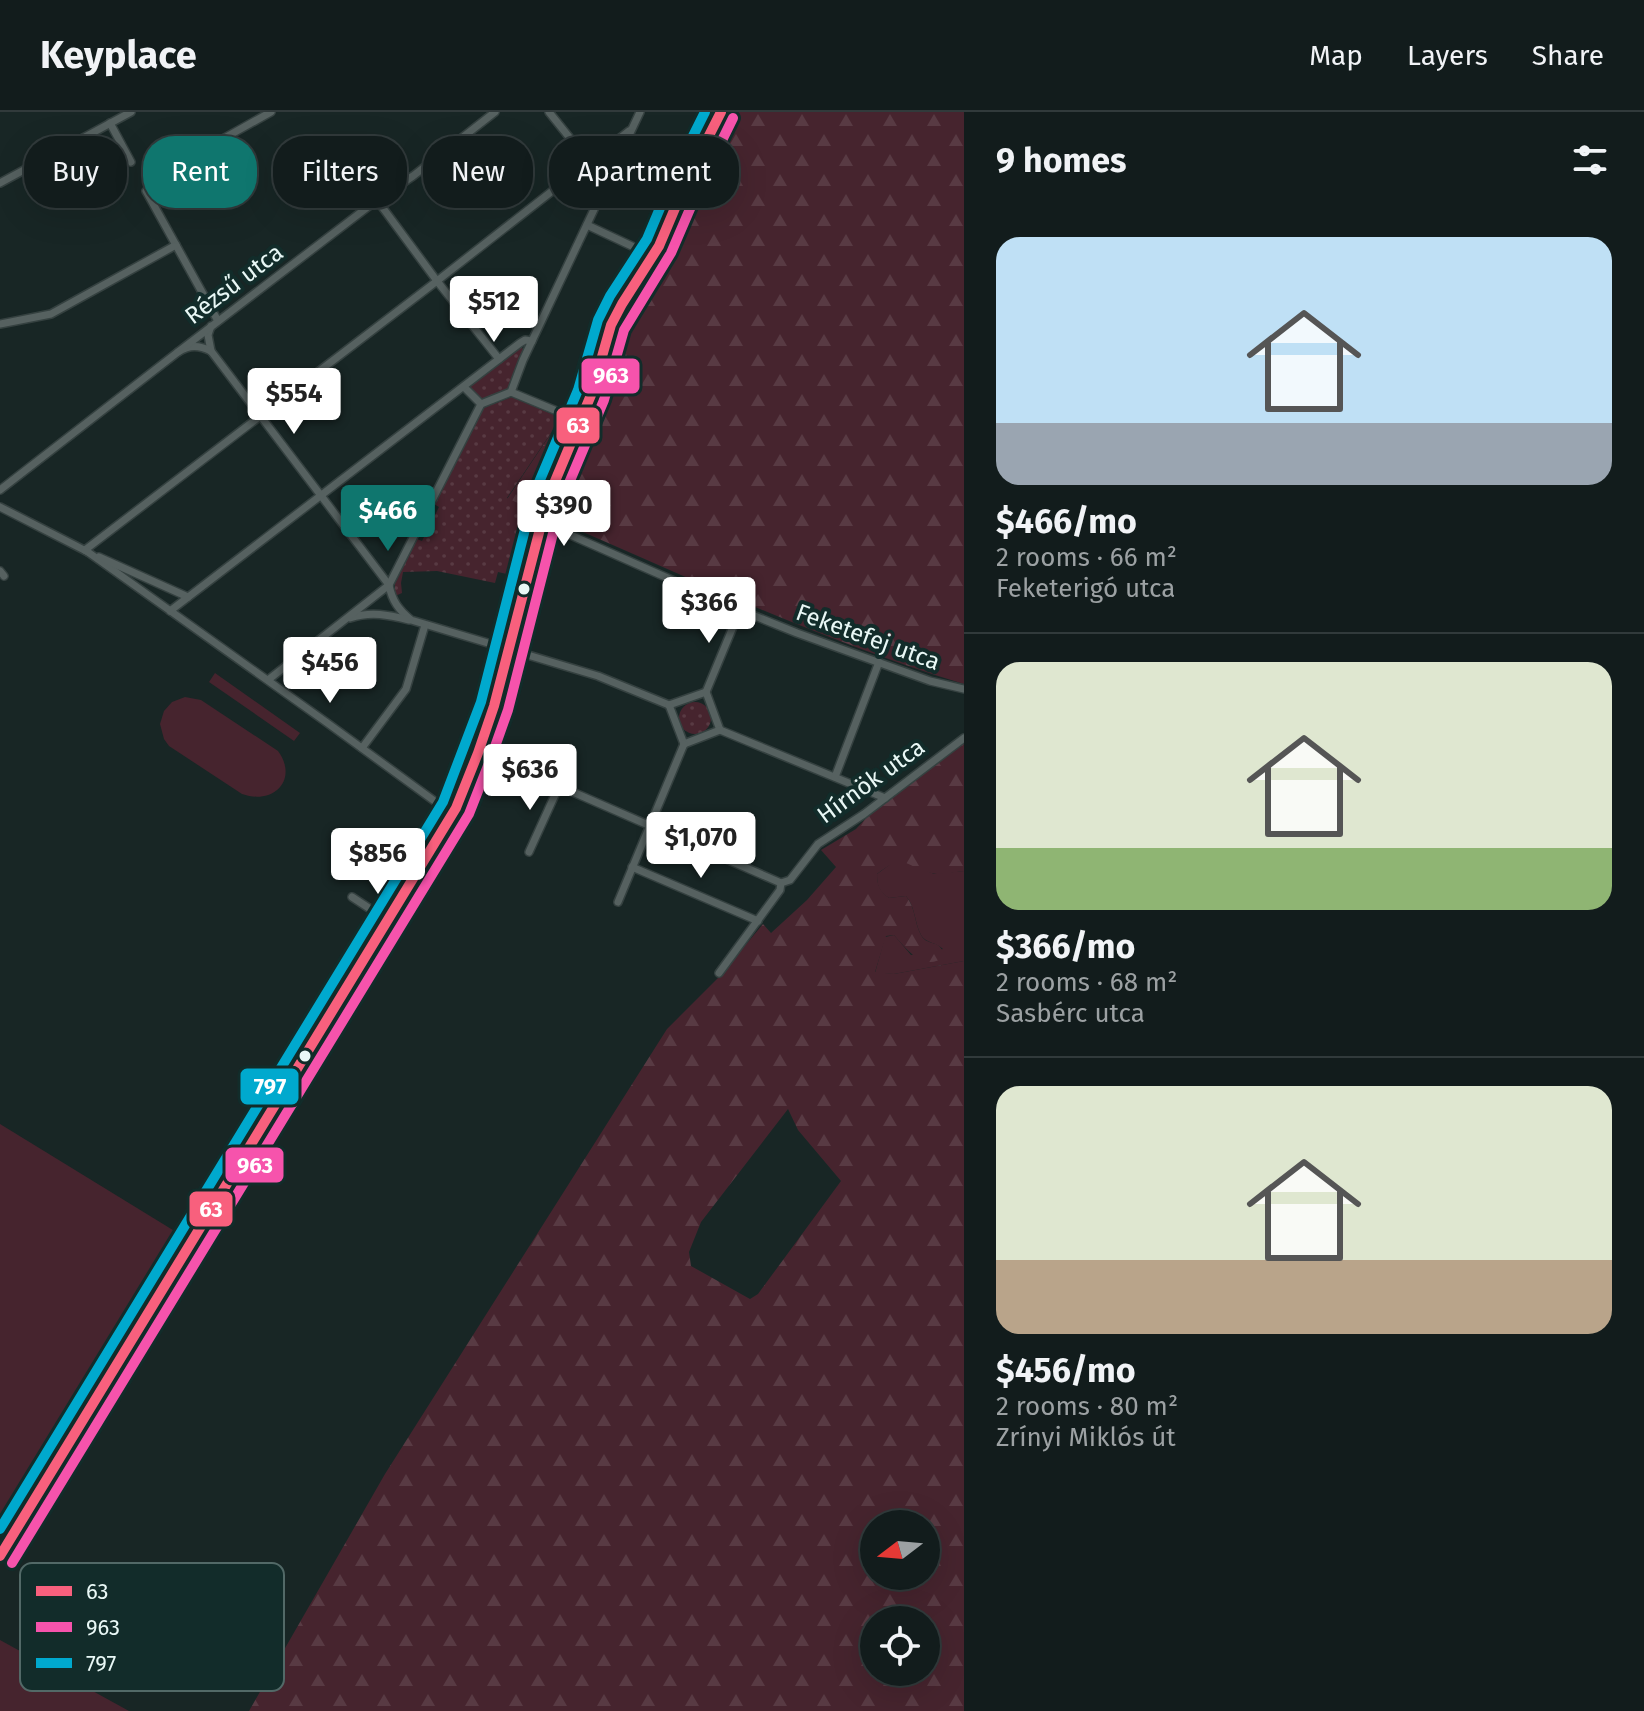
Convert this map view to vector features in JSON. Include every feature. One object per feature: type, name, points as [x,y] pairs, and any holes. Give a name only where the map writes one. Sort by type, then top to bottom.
[{"type":"street","points":[[0,183],[131,112]]},
{"type":"street","points":[[228,136],[271,112]]},
{"type":"street","name":"Rézsű utca","points":[[407,180],[495,112]]},
{"type":"street","points":[[549,112],[568,136]]},
{"type":"street","points":[[628,136],[640,112]]},
{"type":"street","points":[[0,1556],[453,811],[494,706],[506,648],[541,522],[595,384],[615,316],[659,246],[689,175],[721,112]]},
{"type":"street","points":[[110,123],[131,162]]},
{"type":"street","points":[[623,136],[631,130]]},
{"type":"street","points":[[85,550],[549,194]]},
{"type":"street","points":[[155,208],[214,324],[208,335],[211,351],[389,585],[394,603],[411,620]]},
{"type":"street","name":"Rézsű utca","points":[[0,490],[367,208]]},
{"type":"street","points":[[380,208],[499,359]]},
{"type":"street","points":[[511,392],[595,208]]},
{"type":"street","points":[[587,225],[636,248]]},
{"type":"street","points":[[0,324],[51,314],[176,245]]},
{"type":"street","points":[[170,611],[499,359],[525,340],[532,341]]},
{"type":"street","points":[[178,352],[189,346],[211,351]]},
{"type":"street","points":[[464,387],[481,404]]},
{"type":"street","points":[[268,680],[389,585],[481,404],[511,392],[564,414],[585,411]]},
{"type":"street","points":[[0,507],[188,597]]},
{"type":"street","name":"Feketefej utca","points":[[541,522],[797,633],[936,683],[964,689]]},
{"type":"street","points":[[85,550],[453,811]]},
{"type":"street","points":[[720,730],[706,692],[740,610]]},
{"type":"street","points":[[346,619],[375,614],[411,620],[598,676],[669,705],[706,692]]},
{"type":"street","points":[[362,748],[406,689],[425,625]]},
{"type":"street","points":[[835,777],[879,662]]},
{"type":"street","points":[[618,902],[684,744],[669,705]]},
{"type":"street","points":[[684,744],[720,730],[885,798]]},
{"type":"street","name":"Hírnök utca","points":[[719,973],[780,890],[781,883],[790,880],[818,844],[964,738]]},
{"type":"street","points":[[478,753],[781,883]]},
{"type":"street","points":[[529,852],[559,786]]},
{"type":"street","points":[[632,867],[758,921]]},
{"type":"street","points":[[352,897],[387,920]]},
{"type":"green space","points":[[704,112],[964,112],[964,684],[847,644],[733,598],[507,499],[564,414],[606,318],[661,208],[739,208],[739,136],[694,136]]},
{"type":"green space","points":[[520,346],[523,349],[507,391],[483,400],[469,387]]},
{"type":"green space","points":[[512,397],[561,418],[507,498],[538,512],[520,577],[498,572],[495,583],[437,571],[403,572],[402,593],[395,596],[395,584],[417,539],[422,541],[439,507],[434,504],[483,408]]},
{"type":"green space","points":[[215,673],[300,733],[294,741],[209,682]]},
{"type":"green space","points":[[185,697],[201,700],[278,751],[286,772],[280,788],[264,796],[242,794],[169,746],[160,724],[164,711],[172,702]]},
{"type":"green space","points":[[695,702],[706,707],[711,718],[706,729],[695,734],[684,729],[679,718],[684,707]]},
{"type":"green space","points":[[964,738],[964,871],[935,874],[899,862],[877,874],[880,888],[889,898],[906,896],[921,935],[940,947],[944,957],[937,961],[923,961],[910,953],[894,935],[886,936],[875,972],[894,974],[964,961],[964,1711],[249,1711],[260,1691],[284,1691],[284,1650],[385,1474],[667,1029],[718,978],[763,924],[771,933],[807,900],[836,867],[821,850],[856,829],[885,798]],"holes":[[[788,1109],[798,1130],[841,1181],[758,1294],[750,1299],[691,1266],[689,1252],[701,1222]]]},
{"type":"green space","points":[[901,860],[934,874],[964,871],[964,961],[894,974],[875,973],[885,937],[894,935],[911,955],[943,949],[923,938],[906,896],[889,898],[879,888],[877,874]]},
{"type":"green space","points":[[0,1124],[181,1235],[0,1536]]},
{"type":"green space","points":[[0,1640],[20,1651],[20,1691],[93,1691],[129,1711],[0,1711]]},
{"type":"transit line","name":"797","points":[[0,1529],[443,802],[481,702],[534,494],[578,390],[598,320],[647,239],[705,112]]},
{"type":"transit line","name":"63","points":[[0,1556],[456,808],[494,706],[548,498],[591,395],[611,325],[659,246],[689,175],[721,112]]},
{"type":"transit line","name":"963","points":[[12,1563],[469,814],[508,710],[561,502],[604,400],[624,330],[671,253],[733,118]]}]
